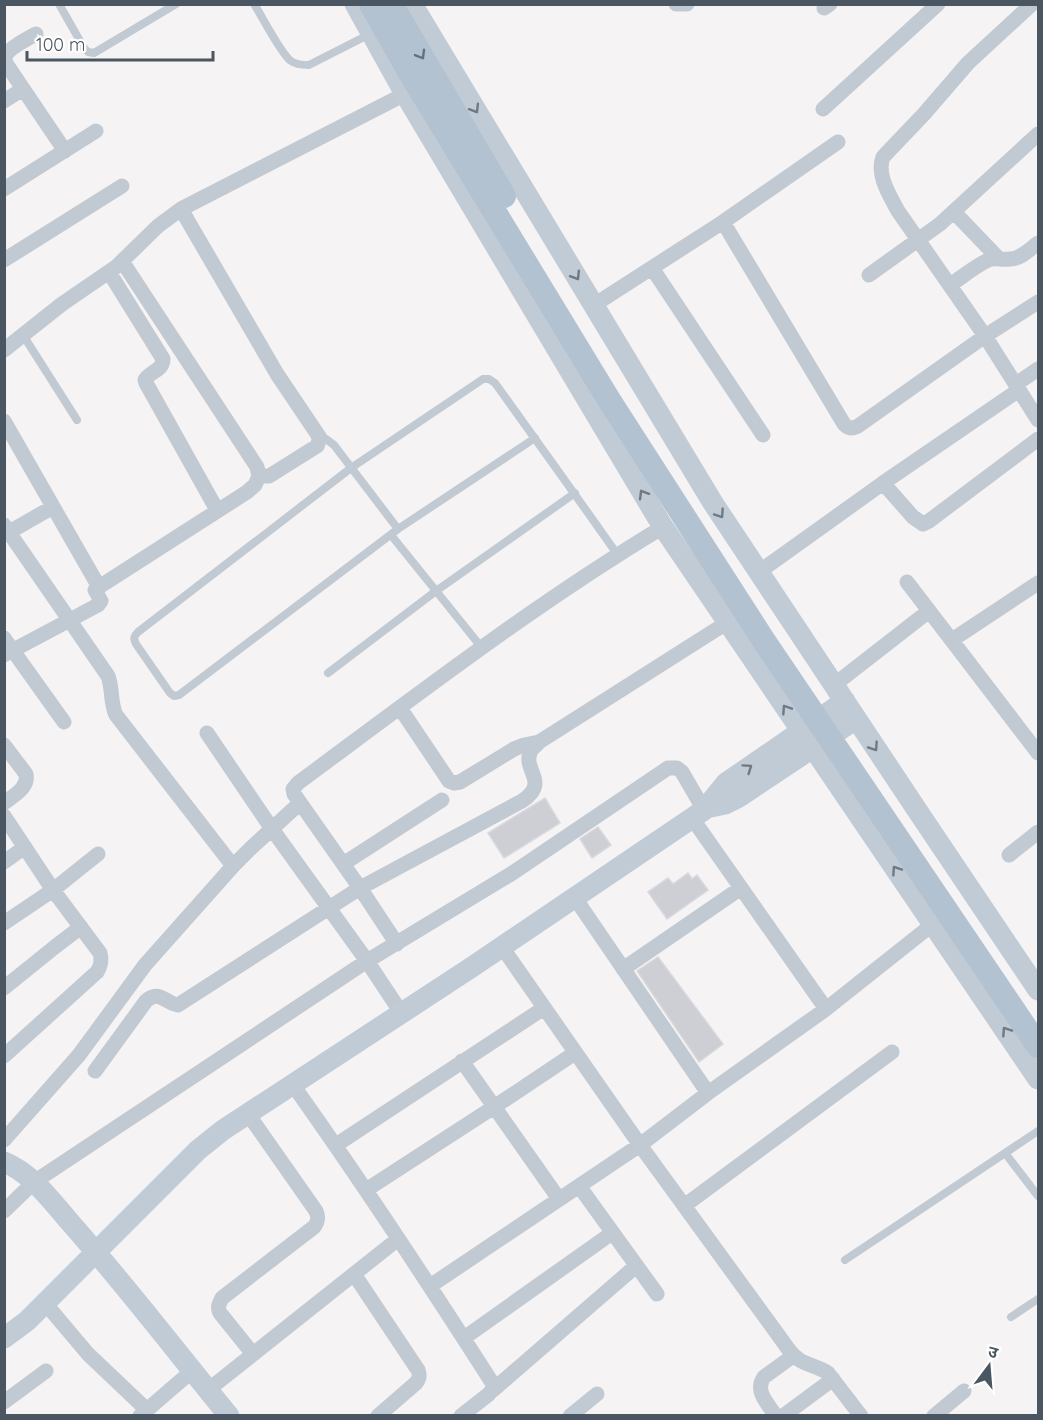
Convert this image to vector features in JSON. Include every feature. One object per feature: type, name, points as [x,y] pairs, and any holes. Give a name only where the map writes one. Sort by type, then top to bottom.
[{"type":"main road","points":[[354,4],[382,21],[405,94],[663,527],[728,622],[830,720],[1038,1019]]},
{"type":"main road","points":[[371,4],[609,400],[764,641],[830,720],[1038,990]]},
{"type":"main road","points":[[412,4],[713,503],[759,572],[830,720],[933,924],[1038,1079]]},
{"type":"main road","points":[[4,1338],[45,1304],[198,1150],[224,1130],[402,1014],[701,812],[726,783],[830,720]]},
{"type":"main road","points":[[830,720],[1038,1046]]},
{"type":"main road","points":[[5,1161],[34,1182],[96,1252],[208,1390],[222,1413]]},
{"type":"street","points":[[676,4],[687,4]]},
{"type":"street","points":[[823,109],[938,4]]},
{"type":"street","points":[[1032,4],[968,63],[883,157],[881,173],[898,211],[985,336],[1038,420]]},
{"type":"street","points":[[36,34],[5,56],[7,65],[65,151]]},
{"type":"street","points":[[4,101],[23,89]]},
{"type":"street","points":[[4,350],[122,261],[158,226],[181,209],[405,94]]},
{"type":"street","points":[[4,189],[96,131]]},
{"type":"street","points":[[868,275],[940,224],[1038,134]]},
{"type":"street","points":[[594,305],[723,222],[838,142]]},
{"type":"street","points":[[4,260],[122,186]]},
{"type":"street","points":[[181,209],[277,374],[320,438],[317,446],[274,473],[269,476],[259,476]]},
{"type":"street","points":[[954,212],[999,259]]},
{"type":"street","points":[[723,222],[847,427],[858,426],[985,336],[1037,307]]},
{"type":"street","points":[[950,285],[992,259],[1015,258],[1038,243]]},
{"type":"street","points":[[64,722],[7,648],[69,620],[100,603],[95,590],[247,492],[255,485],[259,476],[257,467],[122,261]]},
{"type":"street","points":[[652,268],[764,435]]},
{"type":"street","points":[[108,272],[163,359],[160,368],[146,377],[146,383],[217,510]]},
{"type":"street","points":[[759,572],[1017,387],[1038,369]]},
{"type":"street","points":[[4,421],[95,580],[102,585]]},
{"type":"street","points":[[883,483],[913,517],[923,524],[1038,439]]},
{"type":"street","points":[[53,507],[6,531],[108,676],[116,716],[233,867]]},
{"type":"street","points":[[396,944],[294,794],[293,789],[298,783],[482,648],[617,554],[663,527]]},
{"type":"street","points":[[907,582],[1038,753]]},
{"type":"street","points":[[952,640],[1038,583]]},
{"type":"street","points":[[830,720],[929,611]]},
{"type":"street","points":[[95,1071],[151,997],[161,997],[178,1005],[360,888],[522,801],[532,794],[535,787],[529,757],[532,749],[539,742],[728,622]]},
{"type":"street","points":[[400,708],[449,781],[454,783],[460,782],[514,749],[539,742]]},
{"type":"street","points":[[207,733],[272,829],[368,961],[402,1014]]},
{"type":"street","points":[[4,744],[26,774],[27,779],[22,789],[4,803]]},
{"type":"street","points":[[4,1211],[34,1182],[368,961],[511,874],[668,768],[677,768],[682,772],[741,888],[826,1009]]},
{"type":"street","points":[[343,864],[442,800]]},
{"type":"street","points":[[4,1140],[79,1055],[134,978],[233,867],[300,803]]},
{"type":"street","points":[[4,816],[102,959],[97,972],[4,1056]]},
{"type":"street","points":[[1009,855],[1038,832]]},
{"type":"street","points":[[4,862],[25,847]]},
{"type":"street","points":[[4,923],[53,890],[98,854]]},
{"type":"street","points":[[623,969],[741,888]]},
{"type":"street","points":[[575,898],[708,1093]]},
{"type":"street","points":[[430,1286],[640,1145],[708,1093],[826,1009],[933,924]]},
{"type":"street","points":[[4,988],[81,927]]},
{"type":"street","points":[[502,947],[640,1145],[793,1356],[828,1373],[861,1416]]},
{"type":"street","points":[[134,978],[151,997]]},
{"type":"street","points":[[336,1145],[543,1008]]},
{"type":"street","points":[[684,1206],[892,1052]]},
{"type":"street","points":[[366,1190],[575,1053]]},
{"type":"street","points":[[462,1061],[559,1199]]},
{"type":"street","points":[[293,1085],[336,1145],[464,1338],[493,1385],[492,1390]]},
{"type":"street","points":[[248,1114],[318,1216],[318,1222],[314,1227],[222,1298],[219,1303],[220,1313],[253,1354]]},
{"type":"street","points":[[579,1186],[657,1294]]},
{"type":"street","points":[[464,1338],[612,1233]]},
{"type":"street","points":[[208,1390],[398,1239]]},
{"type":"street","points":[[461,1416],[636,1266]]},
{"type":"street","points":[[354,1274],[420,1374],[416,1383],[378,1416]]},
{"type":"street","points":[[45,1304],[144,1413],[192,1371]]},
{"type":"street","points":[[776,1416],[761,1392],[760,1382],[793,1356]]},
{"type":"street","points":[[4,1402],[46,1371]]},
{"type":"street","points":[[783,1416],[832,1379]]},
{"type":"street","points":[[934,1416],[964,1391]]},
{"type":"street","points":[[570,1416],[597,1394]]},
{"type":"lane","points":[[59,4],[84,48],[94,53],[176,4]]},
{"type":"lane","points":[[254,4],[284,52],[291,61],[300,65],[309,65],[382,21]]},
{"type":"lane","points":[[23,334],[77,420]]},
{"type":"lane","points":[[535,438],[398,529],[179,695],[174,696],[170,693],[136,644],[134,640],[138,632],[351,468],[483,379],[495,383],[535,438],[575,494],[617,554]]},
{"type":"lane","points":[[320,438],[334,445],[398,529]]},
{"type":"lane","points":[[328,673],[436,591],[575,494]]},
{"type":"lane","points":[[391,535],[482,648]]},
{"type":"lane","points":[[845,1260],[1038,1131]]},
{"type":"lane","points":[[1005,1153],[1038,1196]]},
{"type":"lane","points":[[1011,1317],[1038,1299]]},
{"type":"building","points":[[545,798],[560,823],[504,858],[488,833]]},
{"type":"building","points":[[598,827],[611,845],[592,858],[580,839]]},
{"type":"building","points":[[688,873],[692,879],[697,875],[708,890],[667,919],[648,892],[668,878],[673,884]]},
{"type":"building","points":[[658,957],[723,1044],[699,1062],[637,971]]}]
